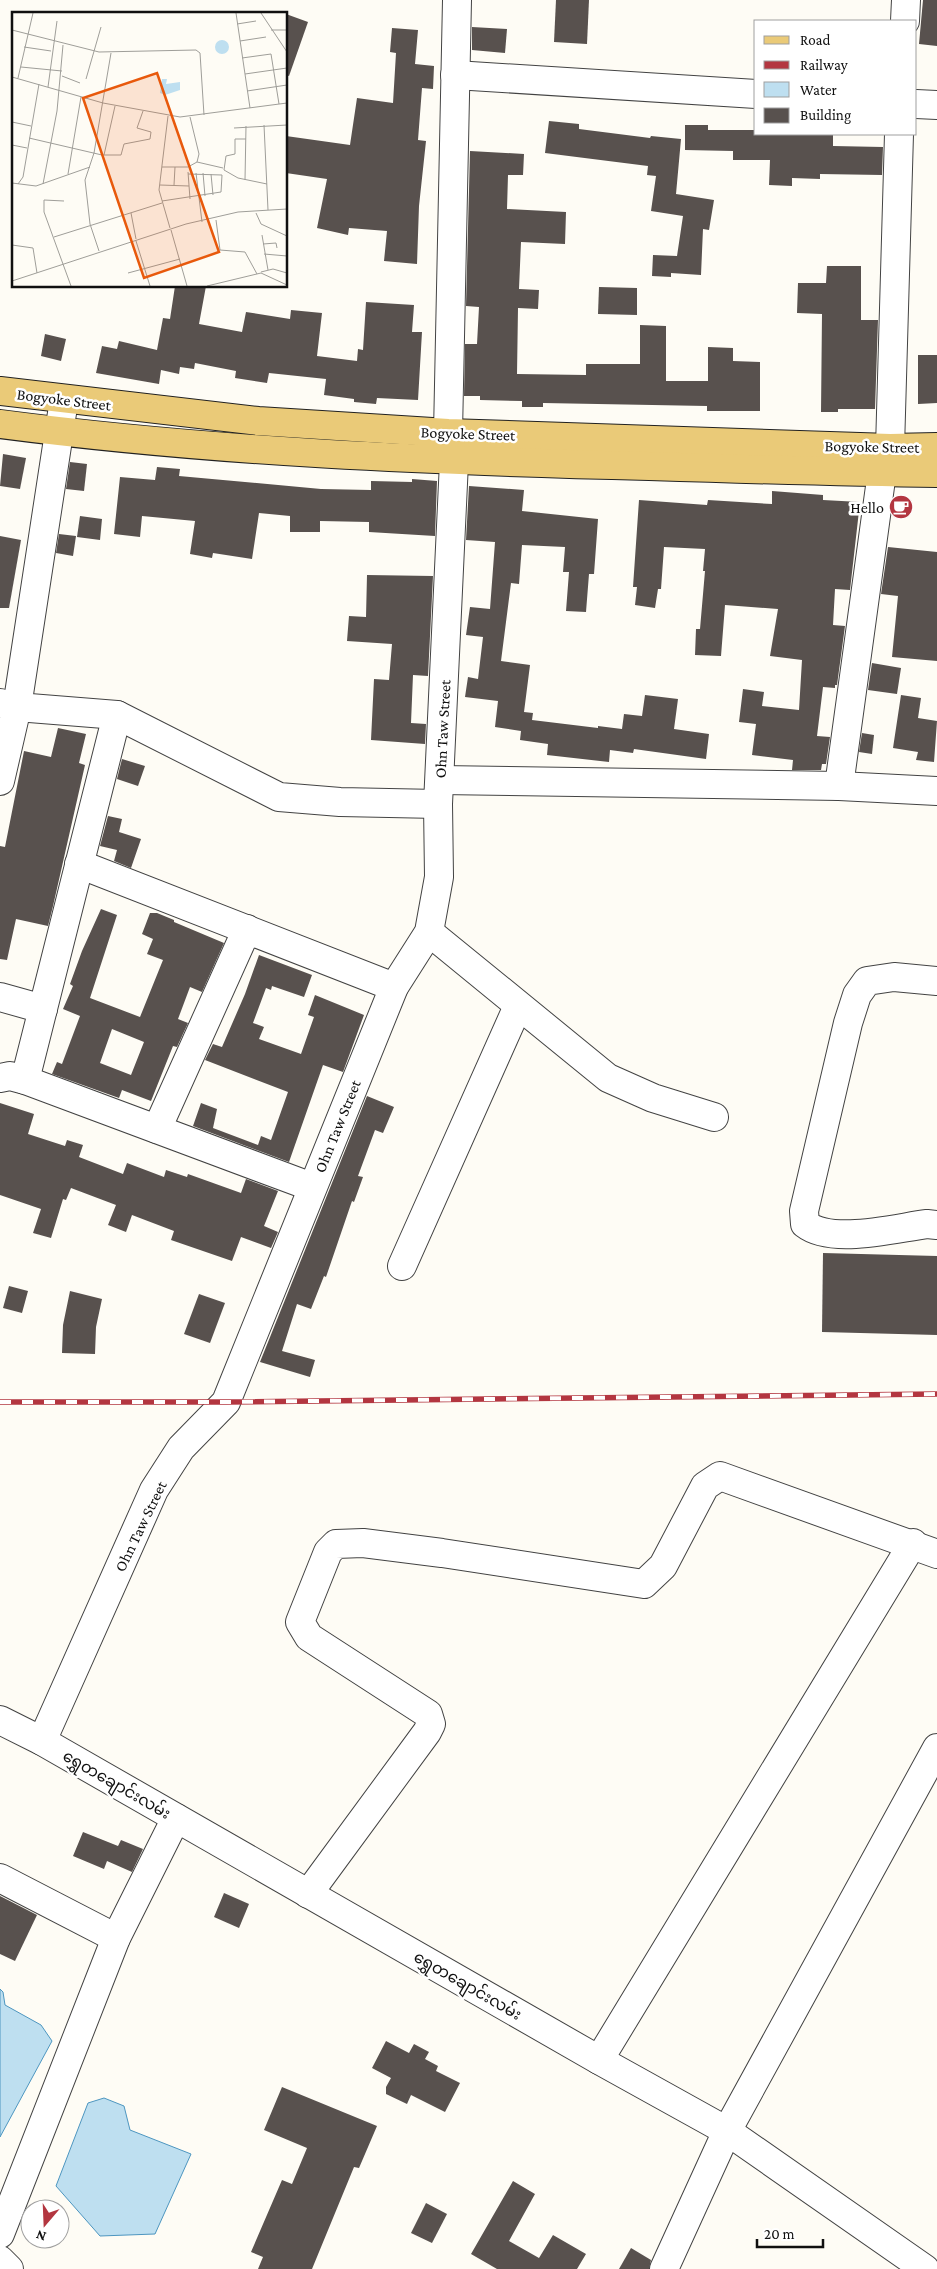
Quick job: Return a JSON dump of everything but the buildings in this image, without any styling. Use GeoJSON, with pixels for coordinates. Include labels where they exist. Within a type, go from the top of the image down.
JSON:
{"type":"FeatureCollection","features":[{"type":"Feature","properties":{"kind":"main road","name":"Bogyoke Street"},"geometry":{"type":"LineString","coordinates":[[0,391],[64,400],[258,421],[886,460],[937,473]]}},
{"type":"Feature","properties":{"kind":"main road","name":"Bogyoke Street"},"geometry":{"type":"LineString","coordinates":[[0,424],[61,432],[262,449],[454,462],[886,460],[937,447]]}},
{"type":"Feature","properties":{"kind":"street"},"geometry":{"type":"LineString","coordinates":[[448,434],[456,0]]}},
{"type":"Feature","properties":{"kind":"street"},"geometry":{"type":"LineString","coordinates":[[904,20],[906,0]]}},
{"type":"Feature","properties":{"kind":"street"},"geometry":{"type":"LineString","coordinates":[[455,75],[754,94]]}},
{"type":"Feature","properties":{"kind":"street"},"geometry":{"type":"LineString","coordinates":[[917,104],[937,105]]}},
{"type":"Feature","properties":{"kind":"street"},"geometry":{"type":"LineString","coordinates":[[839,786],[886,460],[899,135]]}},
{"type":"Feature","properties":{"kind":"street"},"geometry":{"type":"LineString","coordinates":[[0,781],[9,705],[61,432],[64,400]]}},
{"type":"Feature","properties":{"kind":"street","name":"Ohn Taw Street"},"geometry":{"type":"LineString","coordinates":[[42,1742],[154,1490],[182,1448],[226,1402],[394,986],[430,932],[438,878],[439,792],[454,462]]}},
{"type":"Feature","properties":{"kind":"street"},"geometry":{"type":"LineString","coordinates":[[9,705],[117,714],[279,797],[340,802],[439,792],[839,786],[937,791]]}},
{"type":"Feature","properties":{"kind":"street"},"geometry":{"type":"LineString","coordinates":[[117,714],[43,1009],[13,1079],[157,1129],[312,1187]]}},
{"type":"Feature","properties":{"kind":"street"},"geometry":{"type":"LineString","coordinates":[[79,864],[394,986]]}},
{"type":"Feature","properties":{"kind":"street"},"geometry":{"type":"LineString","coordinates":[[157,1129],[248,929]]}},
{"type":"Feature","properties":{"kind":"street"},"geometry":{"type":"LineString","coordinates":[[430,932],[608,1078],[653,1098],[714,1117]]}},
{"type":"Feature","properties":{"kind":"street"},"geometry":{"type":"LineString","coordinates":[[937,981],[894,977],[868,981],[857,995],[848,1023],[804,1211],[805,1224],[813,1230],[845,1235],[927,1224],[937,1225]]}},
{"type":"Feature","properties":{"kind":"street"},"geometry":{"type":"LineString","coordinates":[[0,997],[43,1009]]}},
{"type":"Feature","properties":{"kind":"street"},"geometry":{"type":"LineString","coordinates":[[402,1266],[518,1006]]}},
{"type":"Feature","properties":{"kind":"street"},"geometry":{"type":"LineString","coordinates":[[308,1894],[383,1794],[431,1724],[428,1714],[309,1637],[300,1622],[328,1552],[336,1544],[363,1543],[442,1553],[644,1584],[664,1566],[705,1486],[720,1476],[925,1549],[599,2060]]}},
{"type":"Feature","properties":{"kind":"street","name":"ရွှေတချောင်းလမ်း"},"geometry":{"type":"LineString","coordinates":[[0,1720],[42,1742],[727,2131],[924,2269]]}},
{"type":"Feature","properties":{"kind":"street"},"geometry":{"type":"LineString","coordinates":[[664,2269],[727,2131],[937,1748]]}},
{"type":"Feature","properties":{"kind":"street"},"geometry":{"type":"LineString","coordinates":[[0,2234],[116,1938],[176,1818]]}},
{"type":"Feature","properties":{"kind":"street"},"geometry":{"type":"LineString","coordinates":[[0,1878],[116,1938]]}},
{"type":"Feature","properties":{"kind":"street"},"geometry":{"type":"LineString","coordinates":[[0,2260],[9,2269]]}},
{"type":"Feature","properties":{"kind":"water"},"geometry":{"type":"Polygon","coordinates":[[[0,1989],[3,1992],[5,2005],[41,2025],[52,2041],[0,2137],[0,1989]]]}},
{"type":"Feature","properties":{"kind":"water"},"geometry":{"type":"Polygon","coordinates":[[[104,2098],[124,2106],[130,2130],[191,2154],[155,2234],[100,2236],[70,2202],[70,2199],[67,2199],[56,2186],[88,2103],[104,2098]]]}},
{"type":"Feature","properties":{"kind":"railway"},"geometry":{"type":"LineString","coordinates":[[0,1402],[226,1402],[937,1394]]}},
{"type":"Feature","properties":{"kind":"place","name":"Hello"},"geometry":{"type":"Point","coordinates":[901,507]}}]}
